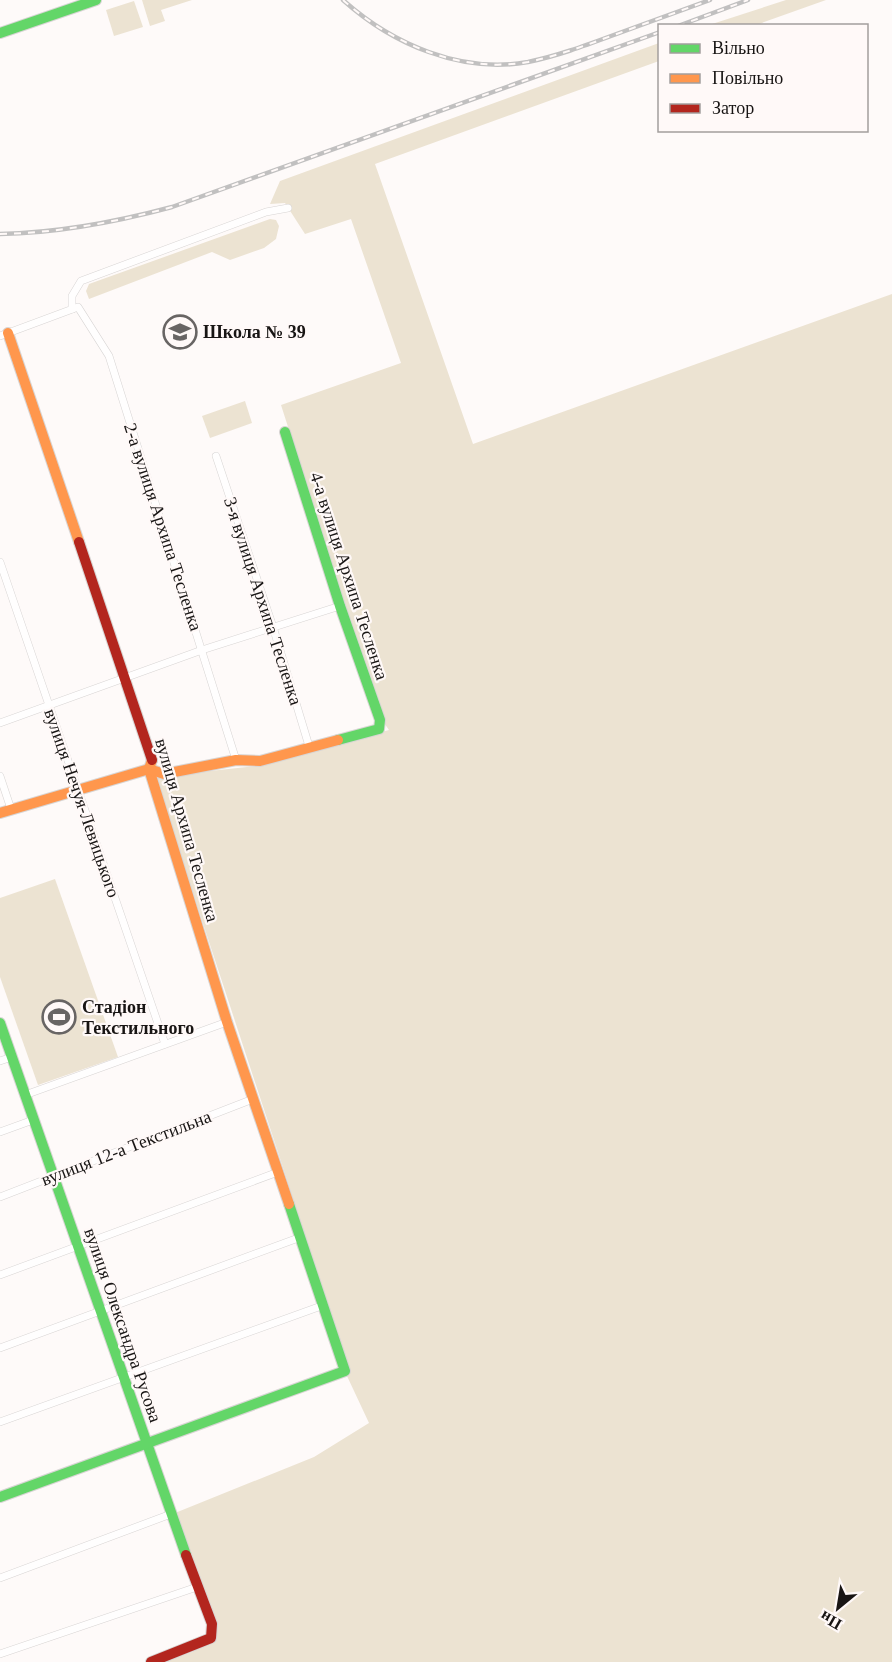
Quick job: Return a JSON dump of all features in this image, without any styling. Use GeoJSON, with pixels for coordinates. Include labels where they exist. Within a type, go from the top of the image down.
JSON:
{"type":"FeatureCollection","features":[{"type":"Feature","properties":{"kind":"street"},"geometry":{"type":"LineString","coordinates":[[0,33],[96,0]]}},
{"type":"Feature","properties":{"kind":"street"},"geometry":{"type":"LineString","coordinates":[[4,334],[72,309],[72,296],[81,281],[266,212],[288,208]]}},
{"type":"Feature","properties":{"kind":"street","name":"2-а вулиця Архипа Тесленка"},"geometry":{"type":"LineString","coordinates":[[72,309],[78,307],[109,356],[236,759]]}},
{"type":"Feature","properties":{"kind":"street","name":"вулиця Архипа Тесленка"},"geometry":{"type":"LineString","coordinates":[[4,334],[51,457],[123,679],[152,760],[149,769],[227,1022],[345,1371],[147,1444]]}},
{"type":"Feature","properties":{"kind":"street","name":"4-а вулиця Архипа Тесленка"},"geometry":{"type":"LineString","coordinates":[[285,432],[340,606],[380,720],[379,729],[309,746]]}},
{"type":"Feature","properties":{"kind":"street","name":"3-я вулиця Архипа Тесленка"},"geometry":{"type":"LineString","coordinates":[[216,456],[273,627],[309,746]]}},
{"type":"Feature","properties":{"kind":"street","name":"вулиця Нечуя-Левицького"},"geometry":{"type":"LineString","coordinates":[[0,562],[165,1044]]}},
{"type":"Feature","properties":{"kind":"street"},"geometry":{"type":"LineString","coordinates":[[0,723],[202,650],[340,606]]}},
{"type":"Feature","properties":{"kind":"street"},"geometry":{"type":"LineString","coordinates":[[0,813],[149,769],[164,774],[236,759],[260,761],[309,746]]}},
{"type":"Feature","properties":{"kind":"street"},"geometry":{"type":"LineString","coordinates":[[0,776],[11,810]]}},
{"type":"Feature","properties":{"kind":"street"},"geometry":{"type":"LineString","coordinates":[[25,1095],[227,1022]]}},
{"type":"Feature","properties":{"kind":"street","name":"вулиця Олександра Русова"},"geometry":{"type":"LineString","coordinates":[[0,1023],[171,1514],[212,1624],[211,1638],[152,1662]]}},
{"type":"Feature","properties":{"kind":"street"},"geometry":{"type":"LineString","coordinates":[[0,1061],[12,1057]]}},
{"type":"Feature","properties":{"kind":"street","name":"вулиця 12-а Текстильна"},"geometry":{"type":"LineString","coordinates":[[0,1197],[253,1100]]}},
{"type":"Feature","properties":{"kind":"street"},"geometry":{"type":"LineString","coordinates":[[0,1132],[33,1120]]}},
{"type":"Feature","properties":{"kind":"street"},"geometry":{"type":"LineString","coordinates":[[0,1275],[278,1172]]}},
{"type":"Feature","properties":{"kind":"street"},"geometry":{"type":"LineString","coordinates":[[0,1348],[301,1237]]}},
{"type":"Feature","properties":{"kind":"street"},"geometry":{"type":"LineString","coordinates":[[0,1422],[324,1305]]}},
{"type":"Feature","properties":{"kind":"street"},"geometry":{"type":"LineString","coordinates":[[0,1497],[147,1444]]}},
{"type":"Feature","properties":{"kind":"street"},"geometry":{"type":"LineString","coordinates":[[0,1578],[171,1514]]}},
{"type":"Feature","properties":{"kind":"street"},"geometry":{"type":"LineString","coordinates":[[0,1654],[197,1587]]}},
{"type":"Feature","properties":{"kind":"shaded area"},"geometry":{"type":"Polygon","coordinates":[[[142,0],[192,0],[161,10],[165,21],[150,26],[142,0]]]}},
{"type":"Feature","properties":{"kind":"shaded area"},"geometry":{"type":"Polygon","coordinates":[[[786,0],[826,0],[759,24],[712,24],[786,0]]]}},
{"type":"Feature","properties":{"kind":"shaded area"},"geometry":{"type":"Polygon","coordinates":[[[134,1],[143,27],[114,36],[106,10],[134,1]]]}},
{"type":"Feature","properties":{"kind":"shaded area"},"geometry":{"type":"Polygon","coordinates":[[[658,43],[658,61],[375,164],[473,444],[892,294],[892,1662],[164,1662],[192,1652],[212,1640],[175,1513],[314,1457],[369,1423],[347,1376],[349,1369],[155,777],[264,765],[389,730],[382,720],[281,405],[401,363],[351,219],[305,234],[285,203],[270,204],[280,181],[658,43]]]}},
{"type":"Feature","properties":{"kind":"shaded area"},"geometry":{"type":"Polygon","coordinates":[[[270,219],[276,220],[279,226],[276,239],[264,248],[230,260],[212,252],[89,299],[86,291],[89,284],[270,219]]]}},
{"type":"Feature","properties":{"kind":"shaded area"},"geometry":{"type":"Polygon","coordinates":[[[245,401],[252,423],[210,438],[202,416],[245,401]]]}},
{"type":"Feature","properties":{"kind":"shaded area","name":"Стадіон Текстильного"},"geometry":{"type":"Polygon","coordinates":[[[55,879],[118,1057],[38,1085],[0,977],[0,898],[55,879]]]}},
{"type":"Feature","properties":{"kind":"railway"},"geometry":{"type":"LineString","coordinates":[[343,0],[383,30],[429,52],[478,64],[503,65],[560,54],[710,0]]}},
{"type":"Feature","properties":{"kind":"railway"},"geometry":{"type":"LineString","coordinates":[[683,24],[748,0]]}},
{"type":"Feature","properties":{"kind":"railway"},"geometry":{"type":"LineString","coordinates":[[0,234],[87,226],[172,207],[658,33]]}},
{"type":"Feature","properties":{"kind":"traffic: fast"},"geometry":{"type":"LineString","coordinates":[[0,33],[96,0]]}},
{"type":"Feature","properties":{"kind":"traffic: fast"},"geometry":{"type":"LineString","coordinates":[[285,432],[340,606],[380,720],[379,729],[338,740]]}},
{"type":"Feature","properties":{"kind":"traffic: fast"},"geometry":{"type":"LineString","coordinates":[[0,1023],[186,1555]]}},
{"type":"Feature","properties":{"kind":"traffic: fast"},"geometry":{"type":"LineString","coordinates":[[0,1497],[345,1371],[289,1204]]}},
{"type":"Feature","properties":{"kind":"traffic: slow"},"geometry":{"type":"LineString","coordinates":[[8,333],[79,542]]}},
{"type":"Feature","properties":{"kind":"traffic: slow"},"geometry":{"type":"LineString","coordinates":[[0,813],[149,769],[164,774],[236,760],[260,761],[338,740]]}},
{"type":"Feature","properties":{"kind":"traffic: slow"},"geometry":{"type":"LineString","coordinates":[[152,760],[149,769],[227,1022],[289,1204]]}},
{"type":"Feature","properties":{"kind":"traffic: jam"},"geometry":{"type":"LineString","coordinates":[[79,542],[152,760]]}},
{"type":"Feature","properties":{"kind":"traffic: jam"},"geometry":{"type":"LineString","coordinates":[[151,1662],[211,1638],[212,1624],[186,1555]]}},
{"type":"Feature","properties":{"kind":"place","name":"Школа № 39"},"geometry":{"type":"Point","coordinates":[180,332]}},
{"type":"Feature","properties":{"kind":"place","name":"Стадіон Текстильного"},"geometry":{"type":"Point","coordinates":[59,1017]}}]}
